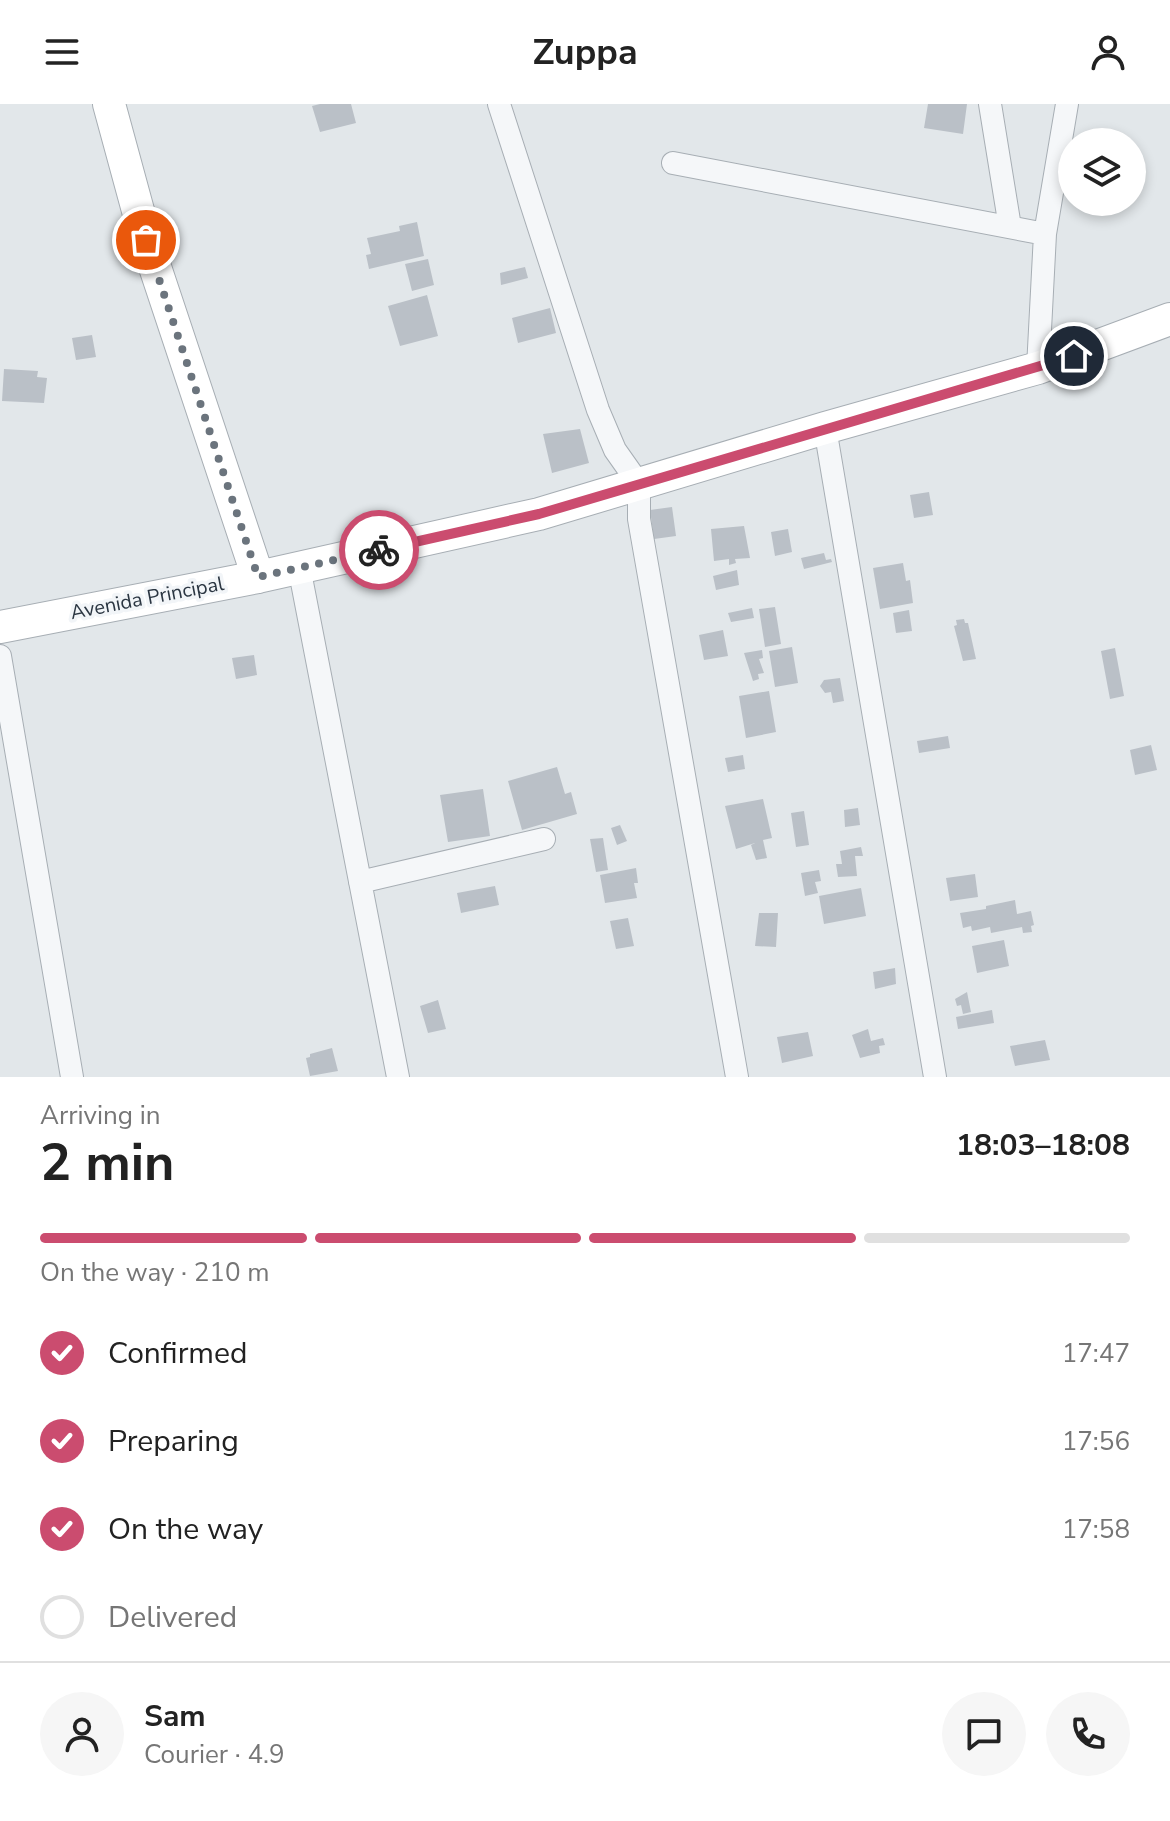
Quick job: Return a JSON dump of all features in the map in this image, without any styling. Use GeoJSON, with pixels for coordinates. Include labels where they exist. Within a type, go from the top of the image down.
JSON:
{"type":"FeatureCollection","features":[{"type":"Feature","properties":{"kind":"street"},"geometry":{"type":"LineString","coordinates":[[109,104],[146,240],[258,577]]}},
{"type":"Feature","properties":{"kind":"street"},"geometry":{"type":"LineString","coordinates":[[499,104],[598,410],[615,450],[639,484],[639,519],[737,1077]]}},
{"type":"Feature","properties":{"kind":"street"},"geometry":{"type":"LineString","coordinates":[[990,104],[1010,227]]}},
{"type":"Feature","properties":{"kind":"street"},"geometry":{"type":"LineString","coordinates":[[1038,368],[1045,234],[1067,104]]}},
{"type":"Feature","properties":{"kind":"street"},"geometry":{"type":"LineString","coordinates":[[673,163],[1045,234]]}},
{"type":"Feature","properties":{"kind":"street","name":"Avenida Principal"},"geometry":{"type":"LineString","coordinates":[[0,627],[258,577],[539,514],[1038,368],[1170,319]]}},
{"type":"Feature","properties":{"kind":"street"},"geometry":{"type":"LineString","coordinates":[[825,428],[935,1077]]}},
{"type":"Feature","properties":{"kind":"street"},"geometry":{"type":"LineString","coordinates":[[299,567],[398,1077]]}},
{"type":"Feature","properties":{"kind":"street"},"geometry":{"type":"LineString","coordinates":[[0,656],[72,1077]]}},
{"type":"Feature","properties":{"kind":"street"},"geometry":{"type":"LineString","coordinates":[[360,882],[544,839]]}},
{"type":"Feature","properties":{"kind":"building"},"geometry":{"type":"Polygon","coordinates":[[[351,104],[356,123],[320,132],[312,106],[351,104]]]}},
{"type":"Feature","properties":{"kind":"building"},"geometry":{"type":"Polygon","coordinates":[[[928,104],[967,104],[963,134],[924,128],[928,104]]]}},
{"type":"Feature","properties":{"kind":"building"},"geometry":{"type":"Polygon","coordinates":[[[417,222],[424,256],[369,269],[366,255],[371,254],[367,238],[400,231],[399,226],[417,222]]]}},
{"type":"Feature","properties":{"kind":"building"},"geometry":{"type":"Polygon","coordinates":[[[428,259],[434,285],[412,291],[405,264],[428,259]]]}},
{"type":"Feature","properties":{"kind":"building"},"geometry":{"type":"Polygon","coordinates":[[[525,267],[528,278],[501,285],[500,273],[525,267]]]}},
{"type":"Feature","properties":{"kind":"building"},"geometry":{"type":"Polygon","coordinates":[[[427,295],[438,336],[400,346],[388,306],[427,295]]]}},
{"type":"Feature","properties":{"kind":"building"},"geometry":{"type":"Polygon","coordinates":[[[550,308],[556,333],[518,343],[512,318],[550,308]]]}},
{"type":"Feature","properties":{"kind":"building"},"geometry":{"type":"Polygon","coordinates":[[[92,335],[96,357],[76,360],[72,338],[92,335]]]}},
{"type":"Feature","properties":{"kind":"building"},"geometry":{"type":"Polygon","coordinates":[[[4,369],[38,371],[37,377],[47,378],[44,403],[2,401],[4,369]]]}},
{"type":"Feature","properties":{"kind":"building"},"geometry":{"type":"Polygon","coordinates":[[[580,429],[589,463],[552,473],[543,434],[580,429]]]}},
{"type":"Feature","properties":{"kind":"building"},"geometry":{"type":"Polygon","coordinates":[[[929,492],[933,515],[914,518],[910,495],[929,492]]]}},
{"type":"Feature","properties":{"kind":"building"},"geometry":{"type":"Polygon","coordinates":[[[672,507],[676,536],[654,539],[650,510],[672,507]]]}},
{"type":"Feature","properties":{"kind":"building"},"geometry":{"type":"Polygon","coordinates":[[[744,526],[750,558],[735,559],[736,563],[729,565],[729,559],[714,561],[711,529],[744,526]]]}},
{"type":"Feature","properties":{"kind":"building"},"geometry":{"type":"Polygon","coordinates":[[[788,529],[792,552],[775,556],[771,532],[788,529]]]}},
{"type":"Feature","properties":{"kind":"building"},"geometry":{"type":"Polygon","coordinates":[[[824,553],[826,560],[831,559],[832,562],[804,569],[801,558],[824,553]]]}},
{"type":"Feature","properties":{"kind":"building"},"geometry":{"type":"Polygon","coordinates":[[[903,563],[906,581],[910,580],[913,603],[880,609],[873,568],[903,563]]]}},
{"type":"Feature","properties":{"kind":"building"},"geometry":{"type":"Polygon","coordinates":[[[737,570],[739,585],[716,590],[713,576],[737,570]]]}},
{"type":"Feature","properties":{"kind":"building"},"geometry":{"type":"Polygon","coordinates":[[[775,607],[781,644],[765,647],[759,609],[775,607]]]}},
{"type":"Feature","properties":{"kind":"building"},"geometry":{"type":"Polygon","coordinates":[[[752,608],[754,618],[731,622],[728,613],[752,608]]]}},
{"type":"Feature","properties":{"kind":"building"},"geometry":{"type":"Polygon","coordinates":[[[909,610],[912,631],[896,633],[893,613],[909,610]]]}},
{"type":"Feature","properties":{"kind":"building"},"geometry":{"type":"Polygon","coordinates":[[[964,619],[968,623],[976,659],[963,661],[954,626],[957,625],[956,620],[964,619]]]}},
{"type":"Feature","properties":{"kind":"building"},"geometry":{"type":"Polygon","coordinates":[[[723,630],[728,656],[704,660],[699,635],[723,630]]]}},
{"type":"Feature","properties":{"kind":"building"},"geometry":{"type":"Polygon","coordinates":[[[792,647],[798,683],[775,687],[769,651],[792,647]]]}},
{"type":"Feature","properties":{"kind":"building"},"geometry":{"type":"Polygon","coordinates":[[[1115,648],[1124,696],[1110,699],[1101,651],[1115,648]]]}},
{"type":"Feature","properties":{"kind":"building"},"geometry":{"type":"Polygon","coordinates":[[[762,650],[763,658],[759,659],[764,673],[758,674],[759,679],[753,681],[744,653],[762,650]]]}},
{"type":"Feature","properties":{"kind":"building"},"geometry":{"type":"Polygon","coordinates":[[[254,655],[257,675],[236,679],[232,658],[254,655]]]}},
{"type":"Feature","properties":{"kind":"building"},"geometry":{"type":"Polygon","coordinates":[[[840,678],[844,701],[833,703],[831,692],[825,693],[820,686],[824,680],[840,678]]]}},
{"type":"Feature","properties":{"kind":"building"},"geometry":{"type":"Polygon","coordinates":[[[769,691],[776,732],[746,738],[739,696],[769,691]]]}},
{"type":"Feature","properties":{"kind":"building"},"geometry":{"type":"Polygon","coordinates":[[[948,736],[950,748],[919,753],[917,741],[948,736]]]}},
{"type":"Feature","properties":{"kind":"building"},"geometry":{"type":"Polygon","coordinates":[[[1151,745],[1157,770],[1135,775],[1130,750],[1151,745]]]}},
{"type":"Feature","properties":{"kind":"building"},"geometry":{"type":"Polygon","coordinates":[[[743,755],[745,769],[728,772],[725,758],[743,755]]]}},
{"type":"Feature","properties":{"kind":"building"},"geometry":{"type":"Polygon","coordinates":[[[557,767],[565,794],[571,792],[577,814],[522,830],[508,781],[557,767]]]}},
{"type":"Feature","properties":{"kind":"building"},"geometry":{"type":"Polygon","coordinates":[[[483,789],[490,836],[448,842],[440,795],[483,789]]]}},
{"type":"Feature","properties":{"kind":"building"},"geometry":{"type":"Polygon","coordinates":[[[763,799],[772,838],[763,840],[767,858],[756,860],[751,845],[755,843],[736,849],[725,806],[763,799]]]}},
{"type":"Feature","properties":{"kind":"building"},"geometry":{"type":"Polygon","coordinates":[[[858,808],[860,825],[845,827],[844,810],[858,808]]]}},
{"type":"Feature","properties":{"kind":"building"},"geometry":{"type":"Polygon","coordinates":[[[804,811],[809,845],[796,847],[791,813],[804,811]]]}},
{"type":"Feature","properties":{"kind":"building"},"geometry":{"type":"Polygon","coordinates":[[[620,825],[627,841],[617,845],[611,828],[620,825]]]}},
{"type":"Feature","properties":{"kind":"building"},"geometry":{"type":"Polygon","coordinates":[[[603,838],[608,870],[596,872],[590,839],[603,838]]]}},
{"type":"Feature","properties":{"kind":"building"},"geometry":{"type":"Polygon","coordinates":[[[861,847],[863,856],[855,856],[857,876],[838,877],[836,864],[842,864],[840,851],[861,847]]]}},
{"type":"Feature","properties":{"kind":"building"},"geometry":{"type":"Polygon","coordinates":[[[636,868],[638,883],[634,883],[637,898],[605,903],[600,875],[636,868]]]}},
{"type":"Feature","properties":{"kind":"building"},"geometry":{"type":"Polygon","coordinates":[[[819,870],[821,881],[815,882],[818,893],[805,896],[801,873],[819,870]]]}},
{"type":"Feature","properties":{"kind":"building"},"geometry":{"type":"Polygon","coordinates":[[[975,874],[978,897],[950,901],[946,878],[975,874]]]}},
{"type":"Feature","properties":{"kind":"building"},"geometry":{"type":"Polygon","coordinates":[[[495,886],[499,905],[461,913],[457,893],[495,886]]]}},
{"type":"Feature","properties":{"kind":"building"},"geometry":{"type":"Polygon","coordinates":[[[861,888],[866,916],[824,924],[819,896],[861,888]]]}},
{"type":"Feature","properties":{"kind":"building"},"geometry":{"type":"Polygon","coordinates":[[[1015,900],[1017,914],[1031,911],[1032,932],[1023,933],[1022,927],[991,933],[990,927],[972,931],[971,926],[963,928],[960,913],[1015,900]]]}},
{"type":"Feature","properties":{"kind":"building"},"geometry":{"type":"Polygon","coordinates":[[[759,913],[778,913],[776,947],[755,946],[759,913]]]}},
{"type":"Feature","properties":{"kind":"building"},"geometry":{"type":"Polygon","coordinates":[[[628,918],[634,946],[616,949],[610,921],[628,918]]]}},
{"type":"Feature","properties":{"kind":"building"},"geometry":{"type":"Polygon","coordinates":[[[1004,940],[1009,966],[977,973],[972,946],[1004,940]]]}},
{"type":"Feature","properties":{"kind":"building"},"geometry":{"type":"Polygon","coordinates":[[[895,968],[896,984],[875,989],[873,972],[895,968]]]}},
{"type":"Feature","properties":{"kind":"building"},"geometry":{"type":"Polygon","coordinates":[[[967,992],[971,1012],[963,1014],[961,1005],[957,1006],[955,999],[967,992]]]}},
{"type":"Feature","properties":{"kind":"building"},"geometry":{"type":"Polygon","coordinates":[[[438,1000],[446,1029],[428,1033],[420,1006],[438,1000]]]}},
{"type":"Feature","properties":{"kind":"building"},"geometry":{"type":"Polygon","coordinates":[[[992,1010],[994,1023],[958,1029],[956,1017],[992,1010]]]}},
{"type":"Feature","properties":{"kind":"building"},"geometry":{"type":"Polygon","coordinates":[[[868,1029],[871,1041],[883,1038],[885,1045],[879,1046],[880,1053],[860,1058],[852,1035],[868,1029]]]}},
{"type":"Feature","properties":{"kind":"building"},"geometry":{"type":"Polygon","coordinates":[[[808,1032],[813,1056],[782,1063],[777,1037],[808,1032]]]}},
{"type":"Feature","properties":{"kind":"building"},"geometry":{"type":"Polygon","coordinates":[[[1045,1040],[1050,1060],[1015,1066],[1010,1046],[1045,1040]]]}},
{"type":"Feature","properties":{"kind":"building"},"geometry":{"type":"Polygon","coordinates":[[[332,1048],[338,1071],[310,1076],[306,1058],[332,1048]]]}},
{"type":"Feature","properties":{"kind":"way so far"},"geometry":{"type":"LineString","coordinates":[[146,240],[258,577],[379,550]]}},
{"type":"Feature","properties":{"kind":"route"},"geometry":{"type":"LineString","coordinates":[[379,550],[539,514],[1074,356]]}}]}
